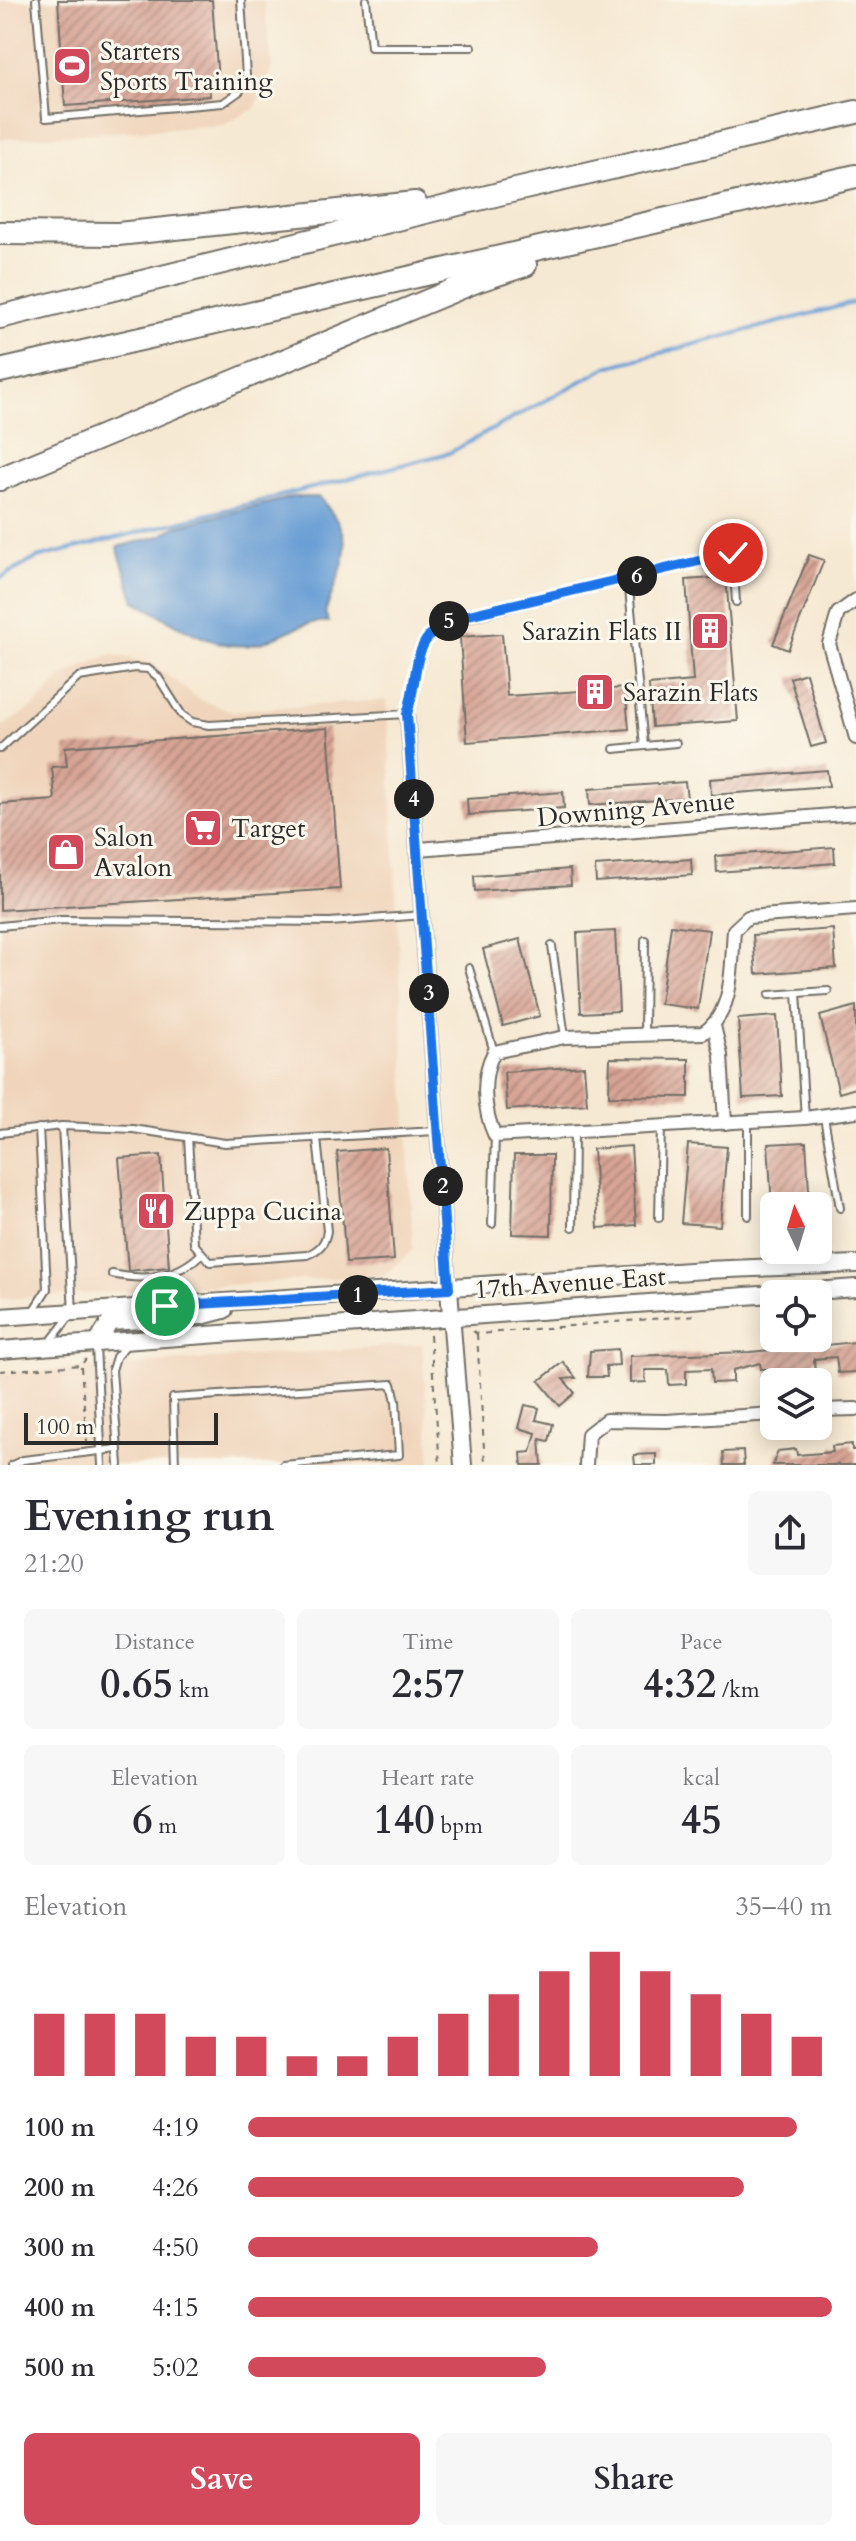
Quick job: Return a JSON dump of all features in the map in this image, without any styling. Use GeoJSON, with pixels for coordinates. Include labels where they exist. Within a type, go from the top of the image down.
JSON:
{"type":"FeatureCollection","features":[{"type":"Feature","properties":{"kind":"highway"},"geometry":{"type":"LineString","coordinates":[[0,317],[507,192],[856,112]]}},
{"type":"Feature","properties":{"kind":"highway"},"geometry":{"type":"LineString","coordinates":[[0,479],[476,281],[598,241],[856,176]]}},
{"type":"Feature","properties":{"kind":"highway"},"geometry":{"type":"LineString","coordinates":[[0,371],[798,190]]}},
{"type":"Feature","properties":{"kind":"highway"},"geometry":{"type":"LineString","coordinates":[[0,233],[118,234],[507,192]]}},
{"type":"Feature","properties":{"kind":"street"},"geometry":{"type":"LineString","coordinates":[[856,600],[838,613],[829,644],[856,738]]}},
{"type":"Feature","properties":{"kind":"street"},"geometry":{"type":"LineString","coordinates":[[407,714],[463,1465]]}},
{"type":"Feature","properties":{"kind":"street","name":"Downing Avenue"},"geometry":{"type":"LineString","coordinates":[[419,849],[856,813]]}},
{"type":"Feature","properties":{"kind":"street"},"geometry":{"type":"LineString","coordinates":[[856,909],[748,917],[734,930],[727,998],[714,1026],[703,1033],[565,1037],[494,1052],[485,1069],[489,1122],[495,1136],[824,1117],[856,1111]]}},
{"type":"Feature","properties":{"kind":"street"},"geometry":{"type":"LineString","coordinates":[[714,1026],[721,1055],[725,1123]]}},
{"type":"Feature","properties":{"kind":"street","name":"17th Avenue East"},"geometry":{"type":"LineString","coordinates":[[0,1317],[705,1270],[856,1264]]}},
{"type":"Feature","properties":{"kind":"street","name":"17th Avenue East"},"geometry":{"type":"LineString","coordinates":[[0,1350],[96,1350],[130,1340],[452,1323],[856,1288]]}},
{"type":"Feature","properties":{"kind":"street"},"geometry":{"type":"LineString","coordinates":[[96,1350],[110,1322],[201,1316],[256,1301]]}},
{"type":"Feature","properties":{"kind":"street"},"geometry":{"type":"LineString","coordinates":[[832,1410],[856,1409]]}},
{"type":"Feature","properties":{"kind":"street"},"geometry":{"type":"LineString","coordinates":[[586,1465],[588,1434],[606,1420],[760,1415]]}},
{"type":"Feature","properties":{"kind":"lane"},"geometry":{"type":"LineString","coordinates":[[36,0],[46,118],[223,103],[240,91],[246,76],[241,0]]}},
{"type":"Feature","properties":{"kind":"lane"},"geometry":{"type":"LineString","coordinates":[[366,0],[371,47],[472,47]]}},
{"type":"Feature","properties":{"kind":"lane"},"geometry":{"type":"LineString","coordinates":[[732,539],[736,602]]}},
{"type":"Feature","properties":{"kind":"lane"},"geometry":{"type":"LineString","coordinates":[[0,749],[79,677],[135,668],[148,669],[158,677],[182,715],[192,722],[209,725],[407,714],[416,687],[417,657],[421,645],[440,625],[733,553]]}},
{"type":"Feature","properties":{"kind":"lane"},"geometry":{"type":"LineString","coordinates":[[628,578],[644,746]]}},
{"type":"Feature","properties":{"kind":"lane"},"geometry":{"type":"LineString","coordinates":[[614,749],[676,743]]}},
{"type":"Feature","properties":{"kind":"lane"},"geometry":{"type":"LineString","coordinates":[[0,926],[60,920],[330,922],[424,915]]}},
{"type":"Feature","properties":{"kind":"lane"},"geometry":{"type":"LineString","coordinates":[[644,1033],[645,940]]}},
{"type":"Feature","properties":{"kind":"lane"},"geometry":{"type":"LineString","coordinates":[[552,946],[565,1037]]}},
{"type":"Feature","properties":{"kind":"lane"},"geometry":{"type":"LineString","coordinates":[[469,968],[494,1052]]}},
{"type":"Feature","properties":{"kind":"lane"},"geometry":{"type":"LineString","coordinates":[[769,995],[828,991]]}},
{"type":"Feature","properties":{"kind":"lane"},"geometry":{"type":"LineString","coordinates":[[797,993],[805,1118]]}},
{"type":"Feature","properties":{"kind":"lane"},"geometry":{"type":"LineString","coordinates":[[824,1117],[840,1208]]}},
{"type":"Feature","properties":{"kind":"lane"},"geometry":{"type":"LineString","coordinates":[[748,1122],[748,1216]]}},
{"type":"Feature","properties":{"kind":"lane"},"geometry":{"type":"LineString","coordinates":[[0,1133],[62,1126],[133,1129],[225,1143],[440,1131]]}},
{"type":"Feature","properties":{"kind":"lane"},"geometry":{"type":"LineString","coordinates":[[45,1348],[73,1312],[62,1126]]}},
{"type":"Feature","properties":{"kind":"lane"},"geometry":{"type":"LineString","coordinates":[[659,1218],[661,1126]]}},
{"type":"Feature","properties":{"kind":"lane"},"geometry":{"type":"LineString","coordinates":[[30,1315],[47,1289],[39,1128]]}},
{"type":"Feature","properties":{"kind":"lane"},"geometry":{"type":"LineString","coordinates":[[573,1227],[574,1131]]}},
{"type":"Feature","properties":{"kind":"lane"},"geometry":{"type":"LineString","coordinates":[[492,1224],[495,1136]]}},
{"type":"Feature","properties":{"kind":"lane"},"geometry":{"type":"LineString","coordinates":[[188,1137],[194,1244],[200,1255],[210,1262],[307,1255],[317,1250],[327,1231],[317,1139]]}},
{"type":"Feature","properties":{"kind":"lane"},"geometry":{"type":"LineString","coordinates":[[112,1274],[125,1277],[168,1275],[187,1268],[200,1255]]}},
{"type":"Feature","properties":{"kind":"lane"},"geometry":{"type":"LineString","coordinates":[[119,1465],[112,1370],[116,1357],[130,1340]]}},
{"type":"Feature","properties":{"kind":"lane"},"geometry":{"type":"LineString","coordinates":[[96,1350],[102,1465]]}},
{"type":"Feature","properties":{"kind":"lane"},"geometry":{"type":"LineString","coordinates":[[175,1465],[173,1398],[385,1382],[392,1384],[401,1451],[395,1457],[360,1462],[283,1465]]}},
{"type":"Feature","properties":{"kind":"lane"},"geometry":{"type":"LineString","coordinates":[[12,1465],[23,1460],[117,1449]]}},
{"type":"Feature","properties":{"kind":"path"},"geometry":{"type":"LineString","coordinates":[[440,1465],[430,1334],[452,1323],[477,1334],[696,1315]]}},
{"type":"Feature","properties":{"kind":"path"},"geometry":{"type":"LineString","coordinates":[[477,1334],[485,1465]]}},
{"type":"Feature","properties":{"kind":"path"},"geometry":{"type":"LineString","coordinates":[[88,1451],[81,1365],[96,1350]]}},
{"type":"Feature","properties":{"kind":"path"},"geometry":{"type":"LineString","coordinates":[[0,1371],[81,1365]]}},
{"type":"Feature","properties":{"kind":"shaded area"},"geometry":{"type":"Polygon","coordinates":[[[0,0],[264,0],[272,67],[255,108],[224,125],[0,139],[0,0]]]}},
{"type":"Feature","properties":{"kind":"shaded area"},"geometry":{"type":"Polygon","coordinates":[[[111,654],[153,664],[198,699],[231,711],[387,700],[413,1250],[384,1275],[0,1299],[0,728],[32,708],[65,675],[111,654]]]}},
{"type":"Feature","properties":{"kind":"shaded area"},"geometry":{"type":"Polygon","coordinates":[[[422,1344],[431,1465],[0,1465],[0,1374],[422,1344]]]}},
{"type":"Feature","properties":{"kind":"water"},"geometry":{"type":"Polygon","coordinates":[[[293,497],[319,497],[341,528],[345,540],[342,565],[325,613],[329,622],[304,625],[263,642],[230,645],[197,635],[135,601],[117,547],[160,536],[177,526],[293,497]]]}},
{"type":"Feature","properties":{"kind":"building"},"geometry":{"type":"Polygon","coordinates":[[[58,0],[212,0],[218,81],[209,82],[210,96],[65,106],[58,0]]]}},
{"type":"Feature","properties":{"kind":"building"},"geometry":{"type":"Polygon","coordinates":[[[809,555],[824,560],[788,650],[773,644],[809,555]]]}},
{"type":"Feature","properties":{"kind":"building","name":"Sarazin Flats II"},"geometry":{"type":"Polygon","coordinates":[[[726,577],[738,721],[652,727],[649,685],[693,681],[686,580],[726,577]]]}},
{"type":"Feature","properties":{"kind":"building","name":"Sarazin Flats"},"geometry":{"type":"Polygon","coordinates":[[[502,634],[507,696],[625,688],[629,729],[467,742],[460,637],[502,634]]]}},
{"type":"Feature","properties":{"kind":"building"},"geometry":{"type":"Polygon","coordinates":[[[806,673],[826,743],[811,747],[790,678],[806,673]]]}},
{"type":"Feature","properties":{"kind":"building","name":"Target"},"geometry":{"type":"Polygon","coordinates":[[[328,728],[340,889],[0,910],[0,804],[55,800],[52,767],[67,766],[65,747],[328,728]]]}},
{"type":"Feature","properties":{"kind":"building"},"geometry":{"type":"Polygon","coordinates":[[[827,770],[829,786],[711,795],[710,779],[827,770]]]}},
{"type":"Feature","properties":{"kind":"building"},"geometry":{"type":"Polygon","coordinates":[[[685,782],[687,798],[590,805],[589,789],[685,782]]]}},
{"type":"Feature","properties":{"kind":"building"},"geometry":{"type":"Polygon","coordinates":[[[563,792],[564,808],[468,815],[467,799],[563,792]]]}},
{"type":"Feature","properties":{"kind":"building"},"geometry":{"type":"Polygon","coordinates":[[[834,847],[835,863],[717,872],[716,856],[834,847]]]}},
{"type":"Feature","properties":{"kind":"building"},"geometry":{"type":"Polygon","coordinates":[[[691,859],[692,875],[596,882],[595,866],[691,859]]]}},
{"type":"Feature","properties":{"kind":"building"},"geometry":{"type":"Polygon","coordinates":[[[570,869],[571,885],[475,891],[474,876],[570,869]]]}},
{"type":"Feature","properties":{"kind":"building"},"geometry":{"type":"Polygon","coordinates":[[[671,925],[709,930],[698,1009],[660,1004],[671,925]]]}},
{"type":"Feature","properties":{"kind":"building"},"geometry":{"type":"Polygon","coordinates":[[[833,929],[836,968],[756,974],[753,935],[833,929]]]}},
{"type":"Feature","properties":{"kind":"building"},"geometry":{"type":"Polygon","coordinates":[[[615,931],[619,1011],[581,1013],[577,933],[615,931]]]}},
{"type":"Feature","properties":{"kind":"building"},"geometry":{"type":"Polygon","coordinates":[[[520,939],[540,1016],[503,1026],[483,949],[520,939]]]}},
{"type":"Feature","properties":{"kind":"building"},"geometry":{"type":"Polygon","coordinates":[[[856,1006],[856,1088],[839,1093],[820,1016],[856,1006]]]}},
{"type":"Feature","properties":{"kind":"building"},"geometry":{"type":"Polygon","coordinates":[[[777,1016],[782,1096],[743,1098],[738,1019],[777,1016]]]}},
{"type":"Feature","properties":{"kind":"building"},"geometry":{"type":"Polygon","coordinates":[[[610,1058],[689,1059],[689,1097],[609,1096],[610,1058]]]}},
{"type":"Feature","properties":{"kind":"building"},"geometry":{"type":"Polygon","coordinates":[[[584,1066],[587,1104],[507,1110],[504,1072],[584,1066]]]}},
{"type":"Feature","properties":{"kind":"building"},"geometry":{"type":"Polygon","coordinates":[[[806,1142],[809,1192],[771,1192],[768,1144],[806,1142]]]}},
{"type":"Feature","properties":{"kind":"building"},"geometry":{"type":"Polygon","coordinates":[[[688,1144],[727,1147],[720,1226],[681,1223],[688,1144]]]}},
{"type":"Feature","properties":{"kind":"building"},"geometry":{"type":"Polygon","coordinates":[[[631,1146],[636,1225],[598,1228],[593,1149],[631,1146]]]}},
{"type":"Feature","properties":{"kind":"building"},"geometry":{"type":"Polygon","coordinates":[[[386,1148],[394,1260],[346,1263],[337,1152],[386,1148]]]}},
{"type":"Feature","properties":{"kind":"building"},"geometry":{"type":"Polygon","coordinates":[[[161,1155],[169,1267],[128,1271],[119,1158],[161,1155]]]}},
{"type":"Feature","properties":{"kind":"building"},"geometry":{"type":"Polygon","coordinates":[[[514,1155],[552,1155],[551,1235],[512,1234],[514,1155]]]}},
{"type":"Feature","properties":{"kind":"building"},"geometry":{"type":"Polygon","coordinates":[[[856,1342],[856,1372],[838,1373],[836,1357],[814,1359],[815,1368],[761,1368],[760,1363],[733,1370],[733,1382],[712,1383],[711,1369],[686,1370],[686,1384],[669,1385],[668,1370],[645,1370],[646,1382],[630,1383],[630,1356],[832,1352],[832,1344],[856,1342]]]}},
{"type":"Feature","properties":{"kind":"building"},"geometry":{"type":"Polygon","coordinates":[[[618,1349],[619,1365],[606,1366],[607,1377],[588,1377],[590,1351],[618,1349]]]}},
{"type":"Feature","properties":{"kind":"building"},"geometry":{"type":"Polygon","coordinates":[[[563,1362],[576,1378],[563,1379],[575,1393],[560,1406],[539,1381],[563,1362]]]}},
{"type":"Feature","properties":{"kind":"building"},"geometry":{"type":"Polygon","coordinates":[[[525,1405],[539,1408],[536,1420],[553,1424],[549,1441],[540,1439],[542,1465],[522,1465],[521,1453],[531,1452],[536,1433],[519,1428],[525,1405]]]}},
{"type":"Feature","properties":{"kind":"building"},"geometry":{"type":"Polygon","coordinates":[[[852,1444],[852,1450],[856,1450],[856,1465],[773,1465],[778,1451],[796,1449],[797,1455],[833,1452],[832,1446],[852,1444]]]}},
{"type":"Feature","properties":{"kind":"building"},"geometry":{"type":"Polygon","coordinates":[[[743,1451],[744,1465],[724,1465],[723,1452],[743,1451]]]}},
{"type":"Feature","properties":{"kind":"building"},"geometry":{"type":"Polygon","coordinates":[[[656,1454],[656,1465],[635,1465],[634,1455],[656,1454]]]}},
{"type":"Feature","properties":{"kind":"waterway"},"geometry":{"type":"LineString","coordinates":[[0,578],[37,558],[449,453],[607,367],[856,302]]}},
{"type":"Feature","properties":{"kind":"place","name":"Starters Sports Training"},"geometry":{"type":"Point","coordinates":[72,66]}},
{"type":"Feature","properties":{"kind":"place","name":"Sarazin Flats II"},"geometry":{"type":"Point","coordinates":[710,631]}},
{"type":"Feature","properties":{"kind":"place","name":"Sarazin Flats"},"geometry":{"type":"Point","coordinates":[595,692]}},
{"type":"Feature","properties":{"kind":"place","name":"Target"},"geometry":{"type":"Point","coordinates":[203,828]}},
{"type":"Feature","properties":{"kind":"place","name":"Salon Avalon"},"geometry":{"type":"Point","coordinates":[66,852]}},
{"type":"Feature","properties":{"kind":"place","name":"Zuppa Cucina"},"geometry":{"type":"Point","coordinates":[156,1211]}},
{"type":"Feature","properties":{"kind":"route"},"geometry":{"type":"LineString","coordinates":[[165,1306],[449,1289],[440,1131],[407,714],[416,687],[417,657],[421,645],[440,625],[456,618],[733,553]]}}]}
